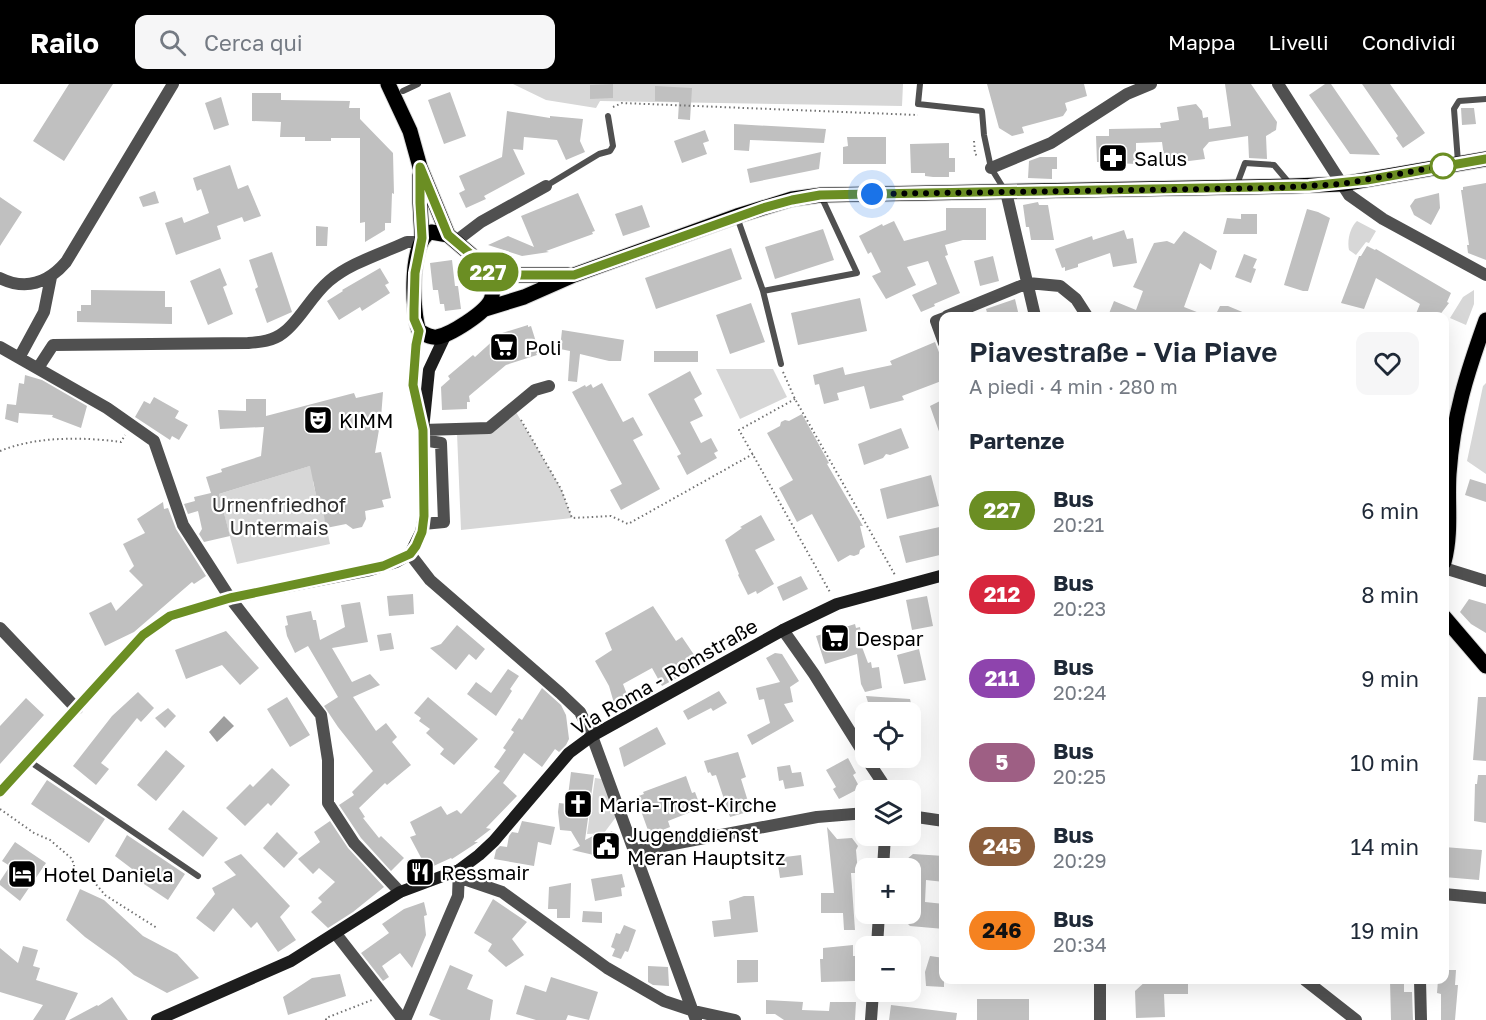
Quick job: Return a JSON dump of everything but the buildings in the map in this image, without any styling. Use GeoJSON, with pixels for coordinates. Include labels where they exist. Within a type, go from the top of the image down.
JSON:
{"type":"FeatureCollection","features":[{"type":"Feature","properties":{"kind":"main road"},"geometry":{"type":"LineString","coordinates":[[388,84],[410,131],[420,167],[452,238],[491,275],[493,281],[491,300],[485,309]]}},
{"type":"Feature","properties":{"kind":"main road"},"geometry":{"type":"LineString","coordinates":[[420,167],[421,240],[415,273],[414,319],[419,331],[431,337],[446,334],[485,309],[524,297],[574,275],[737,216],[792,200],[820,195],[1342,184],[1486,159]]}},
{"type":"Feature","properties":{"kind":"main road"},"geometry":{"type":"LineString","coordinates":[[421,240],[431,232],[452,238]]}},
{"type":"Feature","properties":{"kind":"main road"},"geometry":{"type":"LineString","coordinates":[[491,275],[574,275]]}},
{"type":"Feature","properties":{"kind":"main road"},"geometry":{"type":"LineString","coordinates":[[1449,542],[1449,474],[1457,412],[1463,386],[1486,320]]}},
{"type":"Feature","properties":{"kind":"main road"},"geometry":{"type":"LineString","coordinates":[[1449,623],[1486,666]]}},
{"type":"Feature","properties":{"kind":"street"},"geometry":{"type":"LineString","coordinates":[[0,279],[15,284],[32,285],[51,277],[66,262],[173,84]]}},
{"type":"Feature","properties":{"kind":"street"},"geometry":{"type":"LineString","coordinates":[[991,168],[1051,143],[1127,94],[1151,84]]}},
{"type":"Feature","properties":{"kind":"street"},"geometry":{"type":"LineString","coordinates":[[1278,84],[1349,195],[1383,219],[1486,275]]}},
{"type":"Feature","properties":{"kind":"street"},"geometry":{"type":"LineString","coordinates":[[452,238],[546,186]]}},
{"type":"Feature","properties":{"kind":"street"},"geometry":{"type":"LineString","coordinates":[[1006,192],[1034,312]]}},
{"type":"Feature","properties":{"kind":"street"},"geometry":{"type":"LineString","coordinates":[[38,368],[53,345],[266,341],[283,333],[308,302],[330,280],[350,268],[407,242],[421,240]]}},
{"type":"Feature","properties":{"kind":"street"},"geometry":{"type":"LineString","coordinates":[[19,357],[44,312],[51,277]]}},
{"type":"Feature","properties":{"kind":"street"},"geometry":{"type":"LineString","coordinates":[[957,312],[1028,283],[1060,285],[1076,299],[1084,312]]}},
{"type":"Feature","properties":{"kind":"street"},"geometry":{"type":"LineString","coordinates":[[419,331],[413,385],[423,435]]}},
{"type":"Feature","properties":{"kind":"street"},"geometry":{"type":"LineString","coordinates":[[0,792],[143,635],[170,616],[230,598],[370,570],[396,562],[410,554],[416,546],[423,524],[423,435],[429,370],[446,334]]}},
{"type":"Feature","properties":{"kind":"street"},"geometry":{"type":"LineString","coordinates":[[0,347],[107,408],[154,441],[183,525],[230,598],[321,715],[328,760],[328,803],[354,843],[399,892]]}},
{"type":"Feature","properties":{"kind":"street"},"geometry":{"type":"LineString","coordinates":[[423,435],[489,428],[535,390],[549,386]]}},
{"type":"Feature","properties":{"kind":"street"},"geometry":{"type":"LineString","coordinates":[[423,435],[441,443],[444,522],[423,524]]}},
{"type":"Feature","properties":{"kind":"street"},"geometry":{"type":"LineString","coordinates":[[410,554],[430,580],[580,712],[592,736],[636,851],[695,1015]]}},
{"type":"Feature","properties":{"kind":"street"},"geometry":{"type":"LineString","coordinates":[[1449,570],[1486,581]]}},
{"type":"Feature","properties":{"kind":"street","name":"Via Roma - Romstraße"},"geometry":{"type":"LineString","coordinates":[[157,1020],[291,961],[399,892],[458,873],[494,841],[569,753],[592,736],[783,630],[837,604],[939,576]]}},
{"type":"Feature","properties":{"kind":"street"},"geometry":{"type":"LineString","coordinates":[[0,628],[77,709]]}},
{"type":"Feature","properties":{"kind":"street"},"geometry":{"type":"LineString","coordinates":[[783,630],[855,739]]}},
{"type":"Feature","properties":{"kind":"street"},"geometry":{"type":"LineString","coordinates":[[636,851],[817,817],[855,814]]}},
{"type":"Feature","properties":{"kind":"street"},"geometry":{"type":"LineString","coordinates":[[921,818],[939,820]]}},
{"type":"Feature","properties":{"kind":"street"},"geometry":{"type":"LineString","coordinates":[[336,934],[404,1020],[458,896],[458,873],[502,892],[606,968],[664,1001],[695,1015],[735,1020]]}},
{"type":"Feature","properties":{"kind":"street"},"geometry":{"type":"LineString","coordinates":[[1449,894],[1486,898]]}},
{"type":"Feature","properties":{"kind":"street"},"geometry":{"type":"LineString","coordinates":[[1100,984],[1100,1020]]}},
{"type":"Feature","properties":{"kind":"street"},"geometry":{"type":"LineString","coordinates":[[1310,984],[1356,1020]]}},
{"type":"Feature","properties":{"kind":"street"},"geometry":{"type":"LineString","coordinates":[[1420,984],[1421,1020]]}},
{"type":"Feature","properties":{"kind":"street"},"geometry":{"type":"LineString","coordinates":[[871,1020],[872,1002]]}},
{"type":"Feature","properties":{"kind":"lane"},"geometry":{"type":"LineString","coordinates":[[403,91],[418,84]]}},
{"type":"Feature","properties":{"kind":"lane"},"geometry":{"type":"LineString","coordinates":[[920,84],[918,104],[982,111],[991,168],[1006,192]]}},
{"type":"Feature","properties":{"kind":"lane"},"geometry":{"type":"LineString","coordinates":[[1458,164],[1454,109],[1460,101],[1486,99]]}},
{"type":"Feature","properties":{"kind":"lane"},"geometry":{"type":"LineString","coordinates":[[546,186],[599,154],[610,151],[613,146],[608,116]]}},
{"type":"Feature","properties":{"kind":"lane"},"geometry":{"type":"LineString","coordinates":[[1236,188],[1245,163],[1274,165],[1292,186]]}},
{"type":"Feature","properties":{"kind":"lane"},"geometry":{"type":"LineString","coordinates":[[763,291],[857,273],[820,195]]}},
{"type":"Feature","properties":{"kind":"lane"},"geometry":{"type":"LineString","coordinates":[[737,216],[763,291],[781,364]]}},
{"type":"Feature","properties":{"kind":"lane"},"geometry":{"type":"LineString","coordinates":[[29,761],[198,876]]}},
{"type":"Feature","properties":{"kind":"path"},"geometry":{"type":"LineString","coordinates":[[608,116],[609,108],[621,103],[925,115]]}},
{"type":"Feature","properties":{"kind":"path"},"geometry":{"type":"LineString","coordinates":[[974,136],[975,154],[991,168]]}},
{"type":"Feature","properties":{"kind":"path"},"geometry":{"type":"LineString","coordinates":[[781,364],[795,399],[901,585]]}},
{"type":"Feature","properties":{"kind":"path"},"geometry":{"type":"LineString","coordinates":[[795,399],[739,430],[837,604]]}},
{"type":"Feature","properties":{"kind":"path"},"geometry":{"type":"LineString","coordinates":[[516,412],[561,489],[572,518],[610,516],[627,524],[753,454]]}},
{"type":"Feature","properties":{"kind":"path"},"geometry":{"type":"LineString","coordinates":[[0,451],[58,439],[92,438],[122,442],[131,425]]}},
{"type":"Feature","properties":{"kind":"path"},"geometry":{"type":"LineString","coordinates":[[0,809],[34,833],[53,842],[73,862],[73,872],[66,881]]}},
{"type":"Feature","properties":{"kind":"path"},"geometry":{"type":"LineString","coordinates":[[73,872],[82,879],[95,883],[105,895],[158,928]]}},
{"type":"Feature","properties":{"kind":"path"},"geometry":{"type":"LineString","coordinates":[[326,1020],[326,1018],[384,996]]}},
{"type":"Feature","properties":{"kind":"green space"},"geometry":{"type":"Polygon","coordinates":[[[513,84],[903,84],[902,106],[600,101],[596,108],[546,100],[513,84]]]}},
{"type":"Feature","properties":{"kind":"green space"},"geometry":{"type":"Polygon","coordinates":[[[1357,221],[1376,231],[1369,243],[1366,242],[1356,255],[1349,250],[1348,243],[1351,230],[1357,221]]]}},
{"type":"Feature","properties":{"kind":"green space"},"geometry":{"type":"Polygon","coordinates":[[[1474,290],[1474,304],[1466,325],[1450,318],[1463,297],[1474,290]]]}},
{"type":"Feature","properties":{"kind":"green space"},"geometry":{"type":"Polygon","coordinates":[[[716,369],[773,369],[787,397],[740,419],[716,369]]]}},
{"type":"Feature","properties":{"kind":"green space"},"geometry":{"type":"Polygon","coordinates":[[[1486,383],[1486,474],[1467,461],[1483,386],[1486,383]]]}},
{"type":"Feature","properties":{"kind":"green space"},"geometry":{"type":"Polygon","coordinates":[[[516,412],[561,489],[572,518],[461,530],[457,433],[516,412]]]}},
{"type":"Feature","properties":{"kind":"green space","name":"Urnenfriedhof Untermais"},"geometry":{"type":"Polygon","coordinates":[[[313,465],[313,482],[317,499],[324,498],[322,505],[330,544],[237,564],[219,494],[313,465]]]}},
{"type":"Feature","properties":{"kind":"green space"},"geometry":{"type":"Polygon","coordinates":[[[595,778],[602,779],[616,817],[604,833],[587,834],[595,778]]]}},
{"type":"Feature","properties":{"kind":"shaded area"},"geometry":{"type":"Polygon","coordinates":[[[224,716],[234,726],[217,742],[209,732],[224,716]]]}},
{"type":"Feature","properties":{"kind":"bus line","name":"227"},"geometry":{"type":"LineString","coordinates":[[0,792],[143,635],[170,616],[230,598],[370,570],[396,562],[410,554],[416,546],[422,532],[424,516],[423,430],[413,385],[419,331],[414,319],[415,273],[422,238],[420,167],[448,235],[482,264],[491,275],[574,275],[737,216],[792,200],[820,195],[1272,188],[1342,184],[1486,159]]}},
{"type":"Feature","properties":{"kind":"place","name":"Salus"},"geometry":{"type":"Point","coordinates":[1113,158]}},
{"type":"Feature","properties":{"kind":"place","name":"Poli"},"geometry":{"type":"Point","coordinates":[504,347]}},
{"type":"Feature","properties":{"kind":"place","name":"KIMM"},"geometry":{"type":"Point","coordinates":[318,420]}},
{"type":"Feature","properties":{"kind":"place","name":"Despar"},"geometry":{"type":"Point","coordinates":[835,638]}},
{"type":"Feature","properties":{"kind":"place","name":"Maria-Trost-Kirche"},"geometry":{"type":"Point","coordinates":[578,804]}},
{"type":"Feature","properties":{"kind":"place","name":"Jugenddienst Meran Hauptsitz"},"geometry":{"type":"Point","coordinates":[606,846]}},
{"type":"Feature","properties":{"kind":"place","name":"Ressmair"},"geometry":{"type":"Point","coordinates":[420,872]}},
{"type":"Feature","properties":{"kind":"place","name":"Hotel Daniela"},"geometry":{"type":"Point","coordinates":[22,874]}},
{"type":"Feature","properties":{"kind":"route"},"geometry":{"type":"LineString","coordinates":[[872,194],[1272,188],[1342,184],[1443,166]]}}]}
